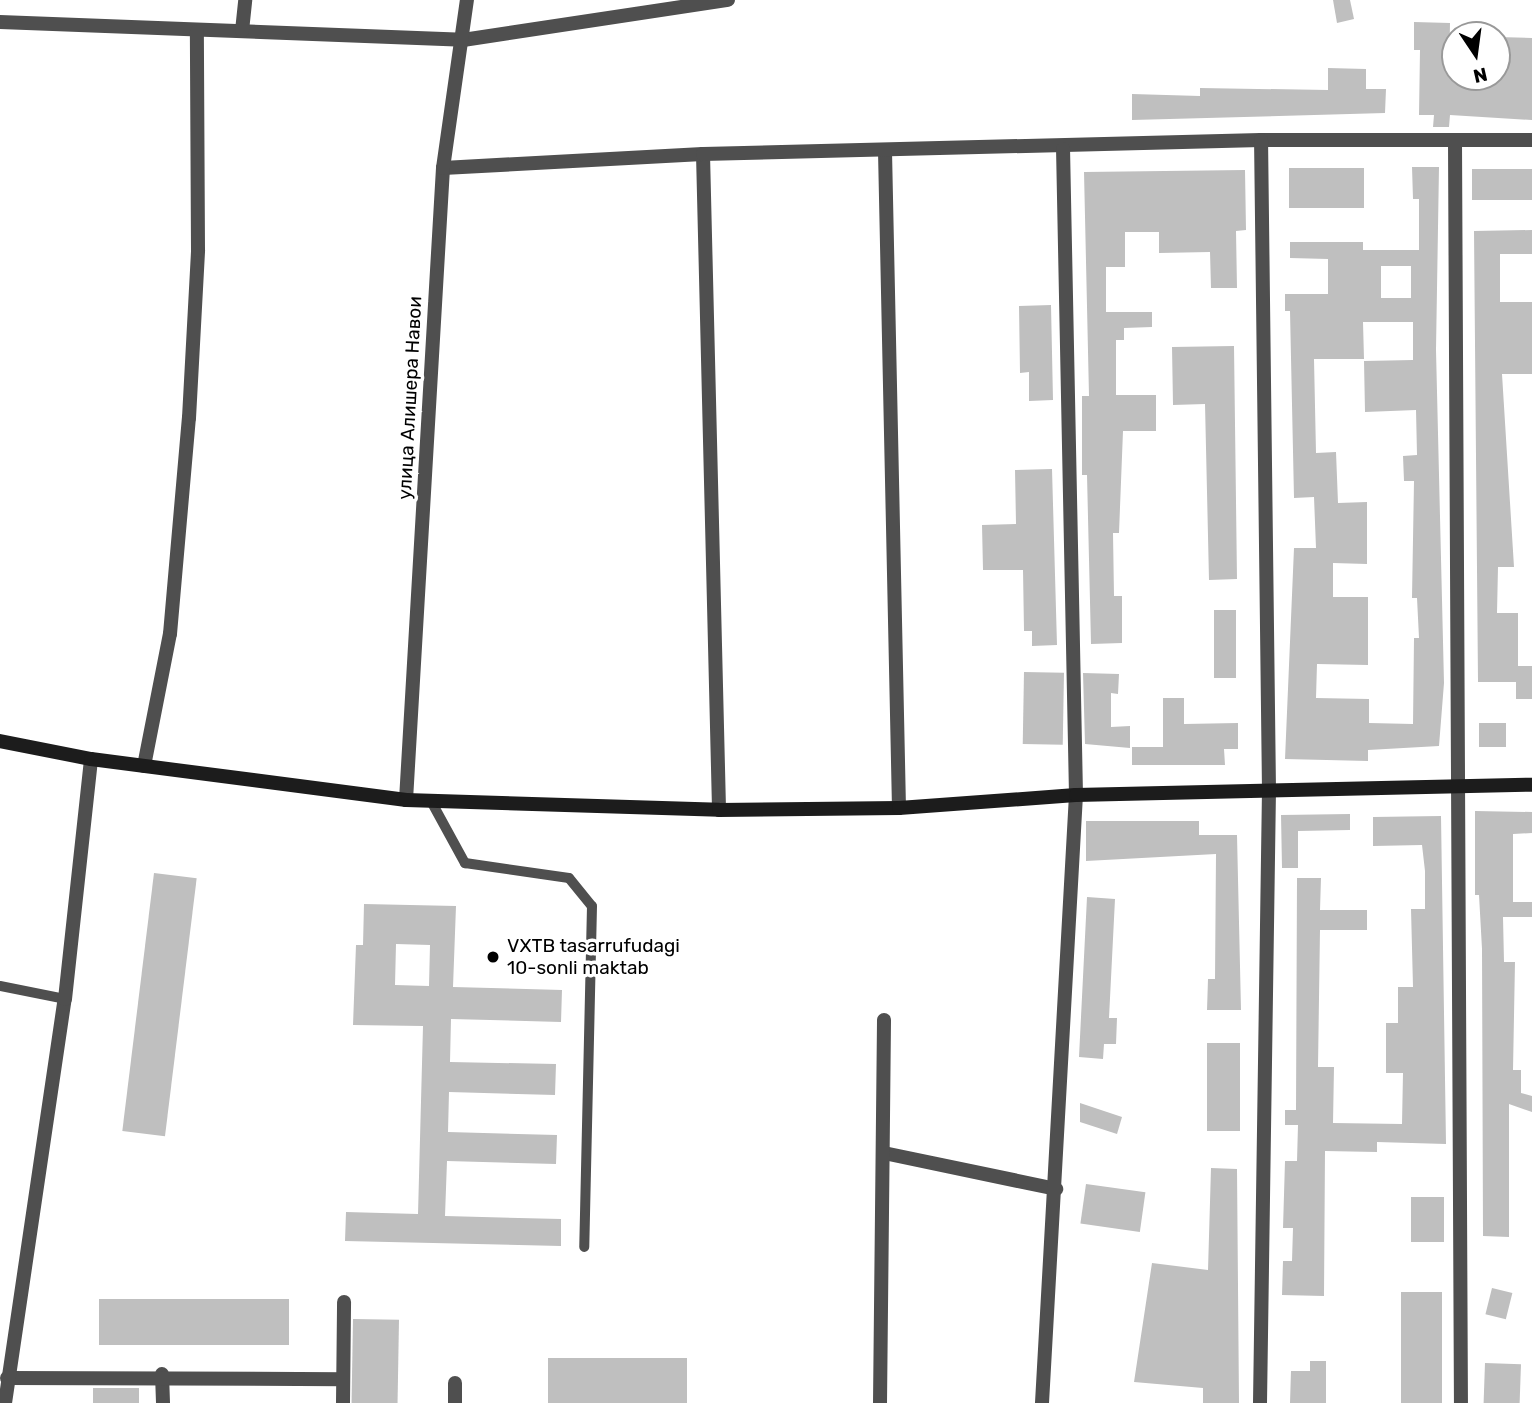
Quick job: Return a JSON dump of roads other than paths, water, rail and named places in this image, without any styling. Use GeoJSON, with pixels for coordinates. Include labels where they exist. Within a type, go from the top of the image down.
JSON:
{"type":"FeatureCollection","features":[{"type":"Feature","properties":{"kind":"street"},"geometry":{"type":"LineString","coordinates":[[242,31],[245,0]]}},
{"type":"Feature","properties":{"kind":"street","name":"улица Алишера Навои"},"geometry":{"type":"LineString","coordinates":[[406,800],[443,168],[467,0]]}},
{"type":"Feature","properties":{"kind":"street"},"geometry":{"type":"LineString","coordinates":[[0,22],[197,32],[242,31],[463,40],[728,0]]}},
{"type":"Feature","properties":{"kind":"street"},"geometry":{"type":"LineString","coordinates":[[144,766],[170,634],[189,418],[198,250],[197,32]]}},
{"type":"Feature","properties":{"kind":"street"},"geometry":{"type":"LineString","coordinates":[[443,168],[703,154],[1063,149],[1261,140],[1532,140]]}},
{"type":"Feature","properties":{"kind":"street"},"geometry":{"type":"LineString","coordinates":[[1260,1403],[1269,791],[1261,140]]}},
{"type":"Feature","properties":{"kind":"street"},"geometry":{"type":"LineString","coordinates":[[1455,141],[1461,785],[1461,1403]]}},
{"type":"Feature","properties":{"kind":"street"},"geometry":{"type":"LineString","coordinates":[[1042,1403],[1076,794],[1063,149]]}},
{"type":"Feature","properties":{"kind":"street"},"geometry":{"type":"LineString","coordinates":[[884,151],[899,808]]}},
{"type":"Feature","properties":{"kind":"street"},"geometry":{"type":"LineString","coordinates":[[703,154],[719,810]]}},
{"type":"Feature","properties":{"kind":"street"},"geometry":{"type":"LineString","coordinates":[[0,741],[91,759],[406,800],[719,810],[899,808],[1076,794],[1532,785]]}},
{"type":"Feature","properties":{"kind":"street"},"geometry":{"type":"LineString","coordinates":[[5,1403],[3,1378],[65,999],[91,759]]}},
{"type":"Feature","properties":{"kind":"street"},"geometry":{"type":"LineString","coordinates":[[880,1403],[884,1020]]}},
{"type":"Feature","properties":{"kind":"street"},"geometry":{"type":"LineString","coordinates":[[884,1153],[1056,1189]]}},
{"type":"Feature","properties":{"kind":"street"},"geometry":{"type":"LineString","coordinates":[[343,1403],[344,1302]]}},
{"type":"Feature","properties":{"kind":"street"},"geometry":{"type":"LineString","coordinates":[[3,1378],[162,1374],[343,1379]]}},
{"type":"Feature","properties":{"kind":"street"},"geometry":{"type":"LineString","coordinates":[[162,1374],[163,1403]]}},
{"type":"Feature","properties":{"kind":"street"},"geometry":{"type":"LineString","coordinates":[[455,1383],[455,1403]]}},
{"type":"Feature","properties":{"kind":"lane"},"geometry":{"type":"LineString","coordinates":[[431,801],[465,863],[569,878],[592,906],[584,1247]]}},
{"type":"Feature","properties":{"kind":"lane"},"geometry":{"type":"LineString","coordinates":[[0,986],[65,999]]}},
{"type":"Feature","properties":{"kind":"place","name":"VXTB tasarrufudagi 10-sonli maktab"},"geometry":{"type":"Point","coordinates":[493,957]}}]}
